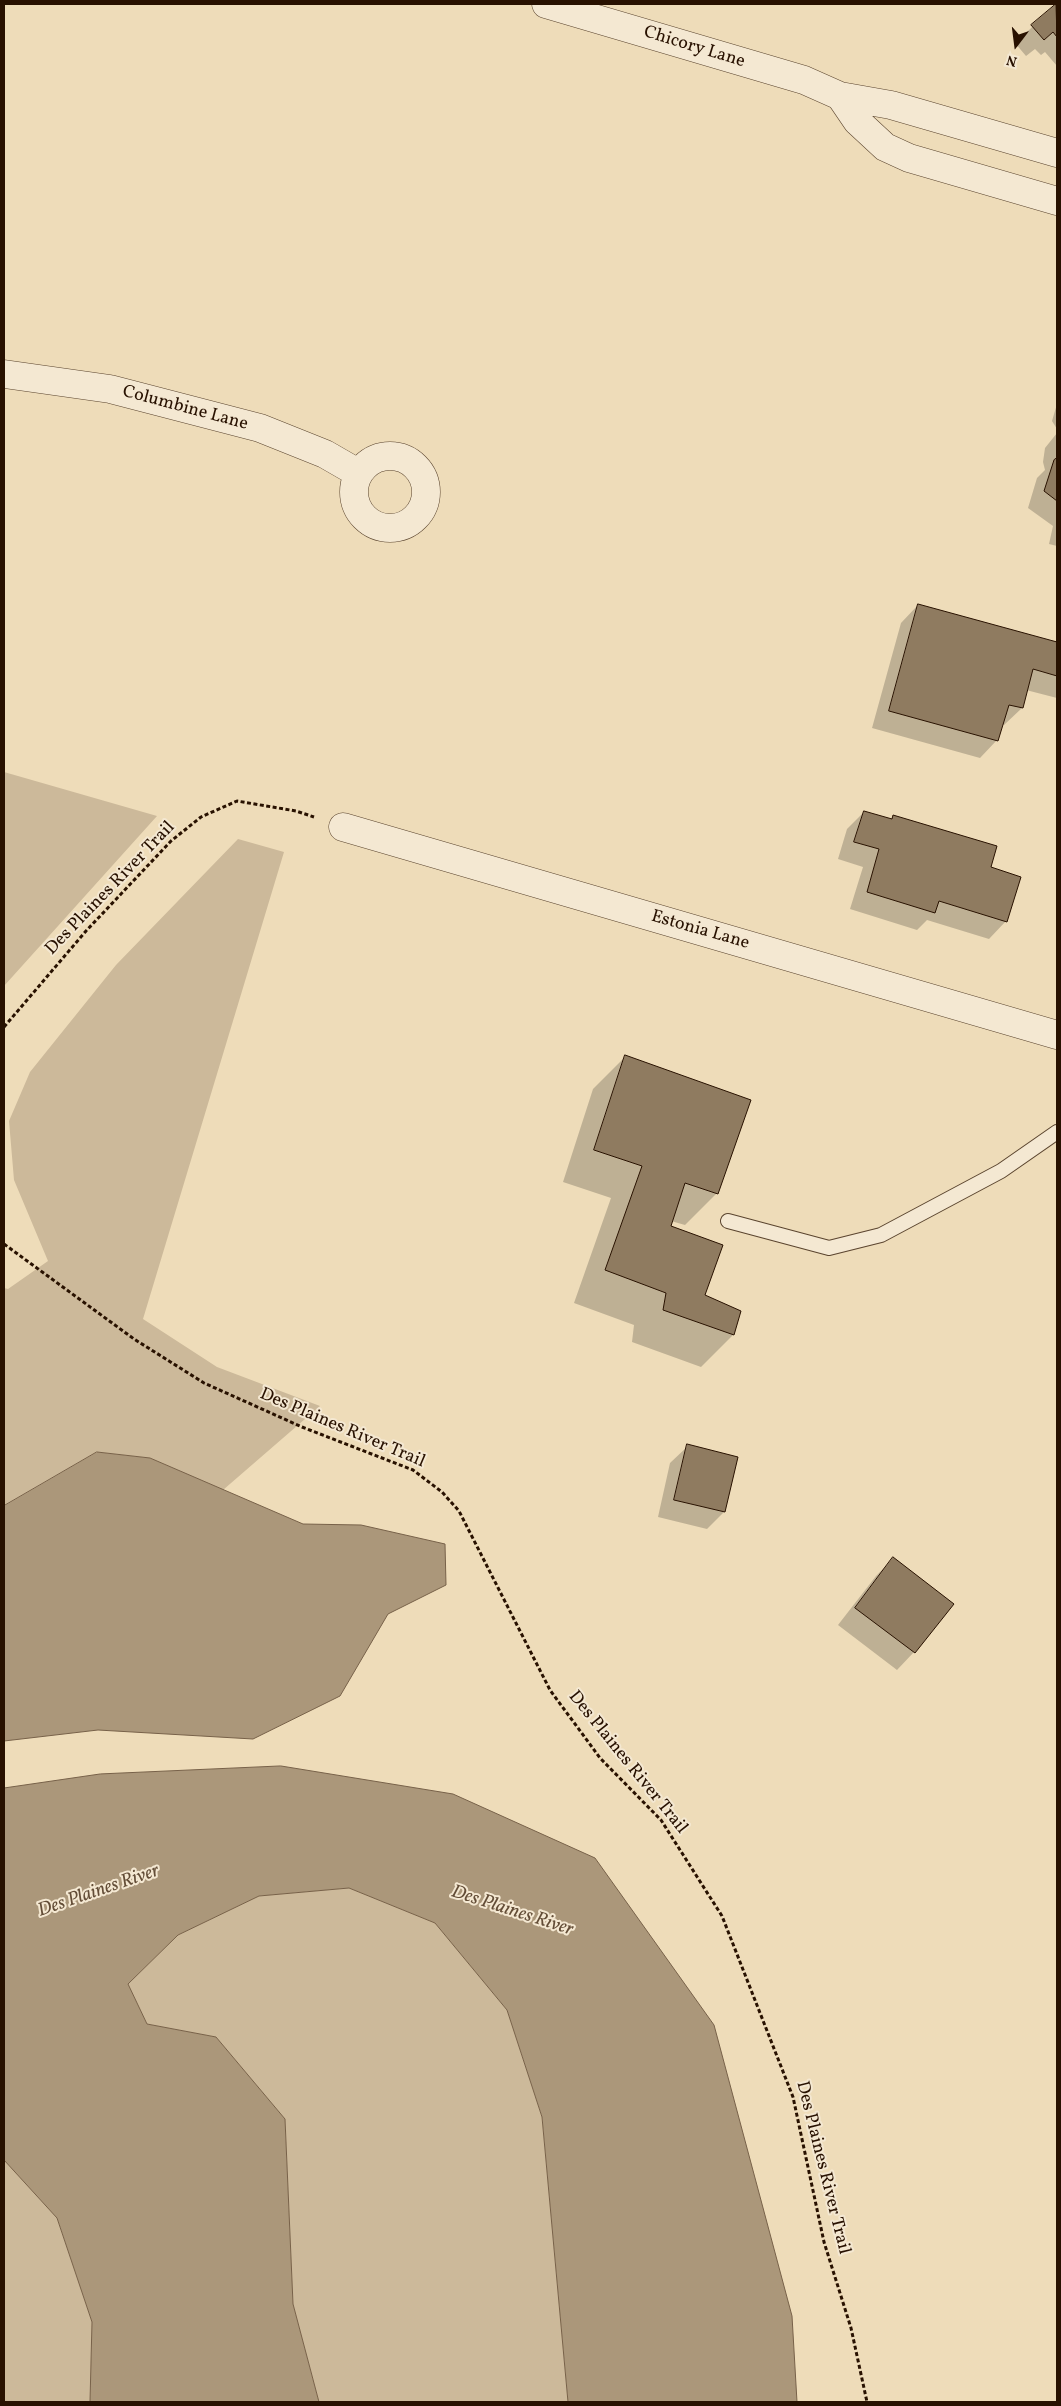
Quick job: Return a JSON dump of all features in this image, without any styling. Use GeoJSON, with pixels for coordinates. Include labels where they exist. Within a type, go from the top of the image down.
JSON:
{"type":"FeatureCollection","features":[{"type":"Feature","properties":{"kind":"street","name":"Chicory Lane"},"geometry":{"type":"LineString","coordinates":[[546,4],[804,80],[840,96],[892,105],[1057,153]]}},
{"type":"Feature","properties":{"kind":"street"},"geometry":{"type":"LineString","coordinates":[[840,96],[857,121],[884,147],[909,158],[1057,201]]}},
{"type":"Feature","properties":{"kind":"street","name":"Columbine Lane"},"geometry":{"type":"LineString","coordinates":[[4,374],[110,389],[260,428],[325,454],[358,474]]}},
{"type":"Feature","properties":{"kind":"street","name":"Estonia Lane"},"geometry":{"type":"LineString","coordinates":[[343,827],[1057,1035]]}},
{"type":"Feature","properties":{"kind":"lane"},"geometry":{"type":"LineString","coordinates":[[728,1221],[829,1248],[881,1235],[1001,1171],[1057,1132]]}},
{"type":"Feature","properties":{"kind":"path","name":"Des Plaines River Trail"},"geometry":{"type":"LineString","coordinates":[[4,1027],[106,910],[171,841],[201,818],[237,801],[296,812],[343,827]]}},
{"type":"Feature","properties":{"kind":"path","name":"Des Plaines River Trail"},"geometry":{"type":"LineString","coordinates":[[4,1244],[134,1339],[204,1383],[302,1427],[413,1470],[442,1492],[459,1511],[550,1690],[600,1758],[661,1820],[722,1916],[793,2098],[824,2242],[850,2328],[867,2402]]}},
{"type":"Feature","properties":{"kind":"shaded area"},"geometry":{"type":"Polygon","coordinates":[[[4,772],[157,816],[4,986],[4,772]]]}},
{"type":"Feature","properties":{"kind":"shaded area"},"geometry":{"type":"Polygon","coordinates":[[[238,839],[284,852],[143,1319],[217,1367],[320,1406],[223,1490],[150,1458],[97,1452],[4,1506],[4,1288],[8,1289],[48,1261],[14,1180],[9,1121],[30,1072],[116,965],[238,839]]]}},
{"type":"Feature","properties":{"kind":"shaded area"},"geometry":{"type":"Polygon","coordinates":[[[349,1888],[435,1923],[507,2010],[542,2117],[568,2402],[319,2402],[293,2304],[285,2119],[216,2037],[147,2024],[128,1984],[178,1935],[259,1896],[349,1888]]]}},
{"type":"Feature","properties":{"kind":"shaded area"},"geometry":{"type":"Polygon","coordinates":[[[4,2160],[57,2218],[92,2322],[90,2402],[4,2402],[4,2160]]]}},
{"type":"Feature","properties":{"kind":"water"},"geometry":{"type":"Polygon","coordinates":[[[97,1452],[150,1458],[303,1524],[361,1525],[445,1544],[446,1585],[388,1614],[340,1696],[253,1739],[98,1730],[4,1741],[4,1506],[97,1452]]]}},
{"type":"Feature","properties":{"kind":"water","name":"Des Plaines River"},"geometry":{"type":"Polygon","coordinates":[[[281,1766],[453,1794],[595,1858],[714,2025],[792,2316],[797,2402],[568,2402],[542,2117],[507,2010],[435,1923],[349,1888],[259,1896],[178,1935],[128,1984],[147,2024],[216,2037],[285,2119],[293,2304],[319,2402],[90,2402],[92,2322],[57,2218],[4,2160],[4,1788],[100,1774],[281,1766]]]}},
{"type":"Feature","properties":{"kind":"building"},"geometry":{"type":"Polygon","coordinates":[[[1056,4],[1057,37],[1053,32],[1044,40],[1031,25],[1056,4]]]}},
{"type":"Feature","properties":{"kind":"building"},"geometry":{"type":"Polygon","coordinates":[[[1057,458],[1057,501],[1044,491],[1054,460],[1057,458]]]}},
{"type":"Feature","properties":{"kind":"building"},"geometry":{"type":"Polygon","coordinates":[[[918,604],[1057,642],[1057,676],[1033,669],[1023,708],[1009,705],[998,741],[889,711],[918,604]]]}},
{"type":"Feature","properties":{"kind":"building"},"geometry":{"type":"Polygon","coordinates":[[[864,811],[892,819],[893,815],[997,846],[991,867],[1021,877],[1007,922],[939,901],[935,913],[867,892],[879,849],[854,842],[864,811]]]}},
{"type":"Feature","properties":{"kind":"building"},"geometry":{"type":"Polygon","coordinates":[[[625,1055],[751,1100],[718,1194],[685,1183],[671,1226],[723,1245],[705,1295],[741,1311],[734,1335],[663,1310],[666,1293],[605,1270],[642,1166],[594,1150],[625,1055]]]}},
{"type":"Feature","properties":{"kind":"building"},"geometry":{"type":"Polygon","coordinates":[[[687,1444],[738,1457],[725,1512],[674,1500],[687,1444]]]}},
{"type":"Feature","properties":{"kind":"building"},"geometry":{"type":"Polygon","coordinates":[[[893,1557],[954,1604],[915,1653],[855,1608],[893,1557]]]}}]}
